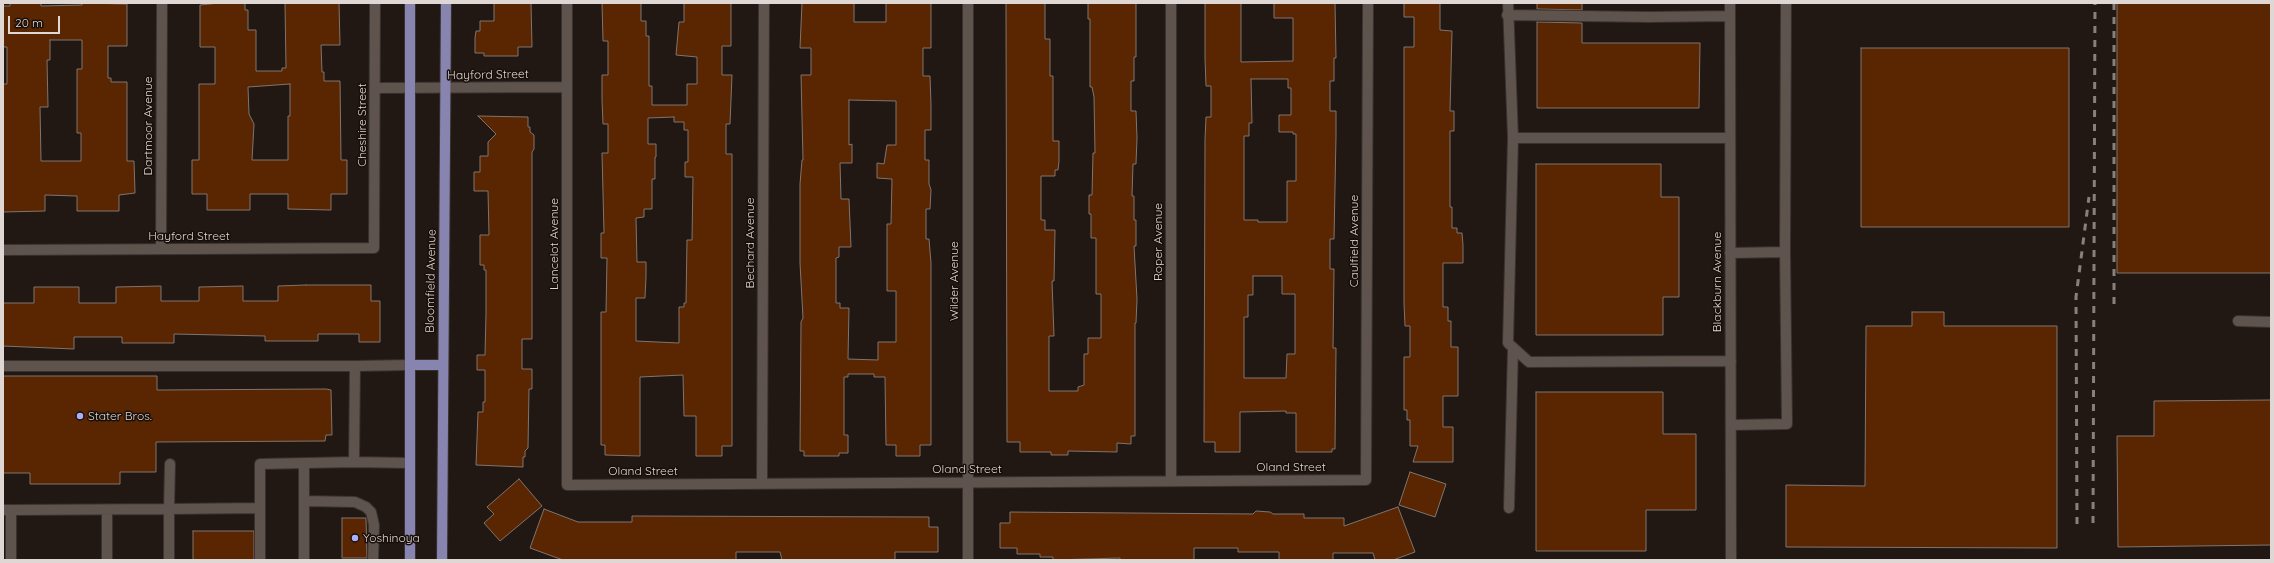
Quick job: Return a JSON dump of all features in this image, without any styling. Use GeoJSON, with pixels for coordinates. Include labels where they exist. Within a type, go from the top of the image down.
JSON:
{"type":"FeatureCollection","features":[{"type":"Feature","properties":{"kind":"main road","name":"Bloomfield Avenue"},"geometry":{"type":"LineString","coordinates":[[410,3],[410,560]]}},
{"type":"Feature","properties":{"kind":"main road","name":"Bloomfield Avenue"},"geometry":{"type":"LineString","coordinates":[[442,560],[446,3]]}},
{"type":"Feature","properties":{"kind":"main road"},"geometry":{"type":"LineString","coordinates":[[410,365],[443,365]]}},
{"type":"Feature","properties":{"kind":"street","name":"Dartmoor Avenue"},"geometry":{"type":"LineString","coordinates":[[161,249],[162,3]]}},
{"type":"Feature","properties":{"kind":"street","name":"Cheshire Street"},"geometry":{"type":"LineString","coordinates":[[374,248],[375,3]]}},
{"type":"Feature","properties":{"kind":"street","name":"Lancelot Avenue"},"geometry":{"type":"LineString","coordinates":[[567,3],[567,485]]}},
{"type":"Feature","properties":{"kind":"street","name":"Bechard Avenue"},"geometry":{"type":"LineString","coordinates":[[762,483],[764,3]]}},
{"type":"Feature","properties":{"kind":"street","name":"Wilder Avenue"},"geometry":{"type":"LineString","coordinates":[[968,3],[968,560]]}},
{"type":"Feature","properties":{"kind":"street","name":"Roper Avenue"},"geometry":{"type":"LineString","coordinates":[[1171,3],[1171,481]]}},
{"type":"Feature","properties":{"kind":"street","name":"Caulfield Avenue"},"geometry":{"type":"LineString","coordinates":[[1366,480],[1368,3]]}},
{"type":"Feature","properties":{"kind":"street"},"geometry":{"type":"LineString","coordinates":[[1508,3],[1507,15],[1513,138],[1508,343],[1529,362],[1731,361]]}},
{"type":"Feature","properties":{"kind":"street","name":"Blackburn Avenue"},"geometry":{"type":"LineString","coordinates":[[1730,3],[1731,560]]}},
{"type":"Feature","properties":{"kind":"street"},"geometry":{"type":"LineString","coordinates":[[1731,425],[1787,424],[1785,252],[1786,3]]}},
{"type":"Feature","properties":{"kind":"street"},"geometry":{"type":"LineString","coordinates":[[1507,15],[1649,17],[1730,16]]}},
{"type":"Feature","properties":{"kind":"street","name":"Hayford Street"},"geometry":{"type":"LineString","coordinates":[[375,88],[567,87]]}},
{"type":"Feature","properties":{"kind":"street"},"geometry":{"type":"LineString","coordinates":[[1513,138],[1730,138]]}},
{"type":"Feature","properties":{"kind":"street","name":"Hayford Street"},"geometry":{"type":"LineString","coordinates":[[3,250],[374,248]]}},
{"type":"Feature","properties":{"kind":"street"},"geometry":{"type":"LineString","coordinates":[[1730,253],[1785,252]]}},
{"type":"Feature","properties":{"kind":"street"},"geometry":{"type":"LineString","coordinates":[[2238,321],[2271,322]]}},
{"type":"Feature","properties":{"kind":"street"},"geometry":{"type":"LineString","coordinates":[[1509,508],[1513,348]]}},
{"type":"Feature","properties":{"kind":"street"},"geometry":{"type":"LineString","coordinates":[[3,366],[410,365]]}},
{"type":"Feature","properties":{"kind":"street"},"geometry":{"type":"LineString","coordinates":[[354,462],[355,366]]}},
{"type":"Feature","properties":{"kind":"street"},"geometry":{"type":"LineString","coordinates":[[260,560],[260,464],[354,462],[410,463]]}},
{"type":"Feature","properties":{"kind":"street"},"geometry":{"type":"LineString","coordinates":[[169,560],[170,464]]}},
{"type":"Feature","properties":{"kind":"street"},"geometry":{"type":"LineString","coordinates":[[304,464],[304,560]]}},
{"type":"Feature","properties":{"kind":"street","name":"Oland Street"},"geometry":{"type":"LineString","coordinates":[[567,485],[1366,480]]}},
{"type":"Feature","properties":{"kind":"street"},"geometry":{"type":"LineString","coordinates":[[304,501],[355,502],[366,507],[371,512],[374,524],[373,560]]}},
{"type":"Feature","properties":{"kind":"street"},"geometry":{"type":"LineString","coordinates":[[11,560],[7,510],[260,508]]}},
{"type":"Feature","properties":{"kind":"street"},"geometry":{"type":"LineString","coordinates":[[106,510],[106,560]]}},
{"type":"Feature","properties":{"kind":"building"},"geometry":{"type":"Polygon","coordinates":[[[10,3],[41,3],[41,6],[82,5],[82,3],[127,4],[127,46],[108,46],[108,78],[111,78],[111,82],[127,82],[127,161],[134,161],[135,193],[119,195],[119,211],[77,211],[77,196],[45,195],[45,211],[3,212],[3,84],[7,84],[7,47],[3,47],[3,6],[10,6],[10,3]],[[50,40],[50,60],[47,60],[48,107],[40,107],[41,161],[81,161],[81,133],[77,133],[77,69],[82,69],[82,40],[50,40]]]}},
{"type":"Feature","properties":{"kind":"building"},"geometry":{"type":"Polygon","coordinates":[[[245,3],[245,10],[248,10],[248,30],[256,30],[256,71],[282,71],[282,68],[286,68],[285,3],[339,3],[340,45],[321,45],[322,72],[324,72],[324,81],[340,81],[341,160],[347,160],[347,194],[331,194],[331,210],[288,209],[288,194],[250,194],[250,210],[207,210],[207,194],[192,194],[192,160],[199,160],[199,84],[215,84],[215,47],[200,47],[200,5],[245,3]],[[290,84],[248,87],[249,114],[254,124],[252,160],[288,160],[288,116],[290,116],[290,84]]]}},
{"type":"Feature","properties":{"kind":"building"},"geometry":{"type":"Polygon","coordinates":[[[494,3],[531,3],[532,47],[518,47],[518,56],[484,56],[484,53],[475,53],[476,31],[480,31],[480,21],[494,21],[494,3]]]}},
{"type":"Feature","properties":{"kind":"building"},"geometry":{"type":"Polygon","coordinates":[[[602,3],[641,3],[641,21],[646,21],[646,36],[649,36],[649,86],[652,86],[652,105],[687,105],[687,84],[697,84],[697,57],[676,55],[679,22],[684,22],[684,3],[731,3],[731,46],[722,46],[722,75],[732,75],[730,124],[726,124],[726,154],[732,154],[732,446],[722,446],[722,456],[696,456],[696,416],[684,416],[683,375],[640,377],[640,456],[605,455],[605,445],[601,445],[601,312],[606,312],[607,258],[601,258],[601,233],[604,233],[602,153],[608,153],[608,124],[603,124],[602,75],[608,75],[608,41],[603,41],[602,3]],[[674,117],[648,118],[648,144],[656,144],[655,179],[652,179],[652,209],[644,209],[644,217],[636,218],[637,262],[646,262],[646,277],[645,298],[636,298],[636,341],[679,343],[679,307],[684,307],[684,303],[686,303],[687,240],[692,240],[693,177],[685,177],[685,162],[688,162],[688,130],[684,130],[684,122],[674,122],[674,117]]]}},
{"type":"Feature","properties":{"kind":"building"},"geometry":{"type":"Polygon","coordinates":[[[802,3],[854,3],[854,22],[886,22],[886,3],[931,3],[931,48],[923,48],[923,76],[930,76],[931,105],[931,130],[925,130],[925,160],[929,160],[929,184],[931,190],[930,209],[926,209],[926,239],[929,239],[931,263],[931,445],[920,445],[920,456],[896,456],[896,445],[886,445],[885,377],[874,377],[874,374],[848,374],[848,377],[844,377],[844,435],[848,435],[848,453],[839,453],[839,456],[804,456],[804,451],[800,451],[801,322],[803,318],[800,263],[800,184],[803,160],[801,75],[811,75],[811,48],[800,48],[802,3]],[[849,100],[849,145],[852,144],[852,163],[840,163],[841,199],[849,199],[851,247],[839,247],[839,257],[836,258],[836,303],[840,303],[840,308],[849,308],[848,359],[878,360],[878,342],[896,342],[896,291],[887,291],[887,224],[891,224],[892,179],[877,178],[877,163],[884,164],[887,145],[896,145],[896,101],[849,100]]]}},
{"type":"Feature","properties":{"kind":"building"},"geometry":{"type":"Polygon","coordinates":[[[1006,3],[1045,3],[1045,39],[1050,39],[1050,76],[1053,76],[1053,141],[1059,141],[1058,170],[1055,170],[1055,176],[1041,176],[1041,220],[1045,220],[1045,230],[1055,230],[1054,281],[1052,281],[1054,336],[1049,336],[1049,391],[1078,391],[1078,387],[1084,385],[1084,354],[1088,354],[1088,338],[1101,338],[1101,294],[1096,294],[1096,238],[1091,238],[1091,214],[1089,214],[1089,195],[1092,195],[1093,153],[1095,153],[1094,97],[1092,87],[1090,87],[1090,19],[1088,19],[1088,3],[1136,3],[1136,57],[1134,57],[1134,81],[1131,81],[1131,111],[1136,111],[1137,138],[1136,164],[1133,164],[1132,196],[1134,196],[1134,220],[1136,220],[1136,246],[1134,246],[1137,299],[1135,323],[1135,436],[1131,436],[1131,444],[1117,443],[1117,452],[1068,451],[1068,455],[1051,455],[1051,452],[1020,452],[1020,442],[1007,442],[1006,3]]]}},
{"type":"Feature","properties":{"kind":"building"},"geometry":{"type":"Polygon","coordinates":[[[1205,3],[1241,3],[1241,62],[1293,61],[1293,18],[1274,18],[1274,3],[1335,3],[1336,58],[1334,58],[1334,81],[1330,81],[1330,111],[1336,111],[1334,239],[1330,239],[1330,269],[1334,269],[1333,348],[1336,348],[1335,449],[1332,449],[1332,452],[1296,452],[1296,413],[1286,413],[1286,411],[1240,412],[1240,452],[1215,452],[1215,442],[1204,442],[1205,140],[1206,117],[1211,117],[1211,86],[1206,86],[1205,3]],[[1251,79],[1252,123],[1249,123],[1249,136],[1244,136],[1244,220],[1258,220],[1258,222],[1287,222],[1287,181],[1296,181],[1296,134],[1293,134],[1293,132],[1279,132],[1279,115],[1291,115],[1291,88],[1288,88],[1288,79],[1251,79]],[[1253,276],[1253,295],[1248,295],[1248,317],[1244,317],[1244,378],[1286,378],[1287,354],[1295,354],[1295,294],[1282,294],[1282,276],[1253,276]]]}},
{"type":"Feature","properties":{"kind":"building"},"geometry":{"type":"Polygon","coordinates":[[[1404,3],[1440,3],[1440,30],[1452,31],[1450,111],[1454,111],[1454,131],[1450,131],[1450,207],[1452,207],[1452,228],[1457,228],[1457,233],[1462,233],[1463,245],[1463,263],[1443,263],[1443,307],[1448,307],[1448,321],[1451,321],[1451,347],[1458,347],[1458,396],[1443,396],[1443,427],[1453,427],[1453,462],[1413,462],[1418,446],[1410,446],[1410,420],[1407,420],[1407,410],[1404,410],[1404,357],[1410,357],[1410,326],[1405,326],[1404,303],[1404,47],[1414,47],[1414,17],[1404,17],[1404,3]]]}},
{"type":"Feature","properties":{"kind":"building"},"geometry":{"type":"Polygon","coordinates":[[[1537,3],[1582,3],[1582,10],[1537,9],[1537,3]]]}},
{"type":"Feature","properties":{"kind":"building"},"geometry":{"type":"Polygon","coordinates":[[[2117,3],[2271,3],[2271,273],[2117,273],[2117,3]]]}},
{"type":"Feature","properties":{"kind":"building"},"geometry":{"type":"Polygon","coordinates":[[[1537,22],[1582,23],[1582,43],[1700,43],[1699,108],[1537,108],[1537,22]]]}},
{"type":"Feature","properties":{"kind":"building"},"geometry":{"type":"Polygon","coordinates":[[[1861,48],[2069,48],[2069,227],[1861,227],[1861,48]]]}},
{"type":"Feature","properties":{"kind":"building"},"geometry":{"type":"Polygon","coordinates":[[[478,116],[528,117],[528,127],[530,127],[530,132],[534,135],[534,149],[532,152],[532,339],[522,339],[522,369],[532,369],[532,389],[529,389],[528,448],[525,451],[525,457],[523,457],[523,467],[476,465],[478,412],[483,412],[483,402],[485,402],[485,370],[477,370],[477,355],[485,355],[486,314],[486,270],[484,270],[484,265],[480,265],[480,235],[489,235],[488,191],[474,191],[474,172],[480,172],[480,156],[488,156],[488,142],[496,134],[478,116]]]}},
{"type":"Feature","properties":{"kind":"building"},"geometry":{"type":"Polygon","coordinates":[[[1536,164],[1661,164],[1661,197],[1679,197],[1679,297],[1663,297],[1663,335],[1536,335],[1536,164]]]}},
{"type":"Feature","properties":{"kind":"building"},"geometry":{"type":"Polygon","coordinates":[[[371,285],[371,301],[380,301],[380,342],[359,342],[359,334],[318,334],[318,341],[265,341],[265,336],[174,334],[174,343],[122,343],[122,337],[74,337],[74,349],[3,346],[3,303],[34,303],[34,287],[79,287],[79,303],[116,303],[116,287],[161,286],[161,301],[199,301],[199,287],[243,286],[243,301],[278,301],[278,286],[371,285]]]}},
{"type":"Feature","properties":{"kind":"building"},"geometry":{"type":"Polygon","coordinates":[[[1912,312],[1944,312],[1944,326],[2057,326],[2057,548],[1786,547],[1786,485],[1865,486],[1866,326],[1912,326],[1912,312]]]}},
{"type":"Feature","properties":{"kind":"building","name":"Stater Bros."},"geometry":{"type":"Polygon","coordinates":[[[3,376],[157,376],[157,390],[326,389],[331,390],[332,435],[326,435],[325,441],[156,442],[156,472],[120,472],[120,484],[30,484],[30,473],[3,473],[3,376]]]}},
{"type":"Feature","properties":{"kind":"building"},"geometry":{"type":"Polygon","coordinates":[[[1536,392],[1663,392],[1663,434],[1696,434],[1696,510],[1646,510],[1646,551],[1536,551],[1536,392]]]}},
{"type":"Feature","properties":{"kind":"building"},"geometry":{"type":"Polygon","coordinates":[[[2271,400],[2271,545],[2118,547],[2117,436],[2154,436],[2154,401],[2271,400]]]}},
{"type":"Feature","properties":{"kind":"building"},"geometry":{"type":"Polygon","coordinates":[[[1410,472],[1446,484],[1435,517],[1399,505],[1410,472]]]}},
{"type":"Feature","properties":{"kind":"building"},"geometry":{"type":"Polygon","coordinates":[[[519,479],[542,506],[500,541],[484,523],[494,514],[487,507],[519,479]]]}},
{"type":"Feature","properties":{"kind":"building"},"geometry":{"type":"Polygon","coordinates":[[[1398,507],[1415,552],[1393,560],[1375,560],[1373,553],[1333,553],[1333,560],[1279,560],[1279,552],[1238,552],[1238,548],[1194,548],[1194,560],[1120,560],[1120,558],[1053,560],[1053,557],[1040,557],[1040,554],[1017,554],[1017,548],[1000,548],[1000,523],[1010,523],[1010,512],[1253,514],[1256,511],[1270,512],[1273,514],[1304,514],[1304,518],[1344,518],[1344,526],[1398,507]]]}},
{"type":"Feature","properties":{"kind":"building"},"geometry":{"type":"Polygon","coordinates":[[[544,509],[578,522],[632,522],[632,516],[929,517],[929,527],[938,527],[938,552],[895,552],[895,560],[782,560],[780,552],[736,552],[736,560],[563,560],[530,548],[544,509]]]}},
{"type":"Feature","properties":{"kind":"building","name":"Yoshinoya"},"geometry":{"type":"Polygon","coordinates":[[[342,518],[366,518],[367,558],[342,558],[342,518]]]}},
{"type":"Feature","properties":{"kind":"building"},"geometry":{"type":"Polygon","coordinates":[[[193,531],[254,531],[254,560],[193,560],[193,531]]]}},
{"type":"Feature","properties":{"kind":"railway"},"geometry":{"type":"LineString","coordinates":[[2093,523],[2095,3]]}},
{"type":"Feature","properties":{"kind":"railway"},"geometry":{"type":"LineString","coordinates":[[2114,3],[2114,305]]}},
{"type":"Feature","properties":{"kind":"railway"},"geometry":{"type":"LineString","coordinates":[[2077,524],[2076,297],[2089,197]]}},
{"type":"Feature","properties":{"kind":"place","name":"Stater Bros."},"geometry":{"type":"Point","coordinates":[80,416]}},
{"type":"Feature","properties":{"kind":"place","name":"Yoshinoya"},"geometry":{"type":"Point","coordinates":[355,538]}}]}
